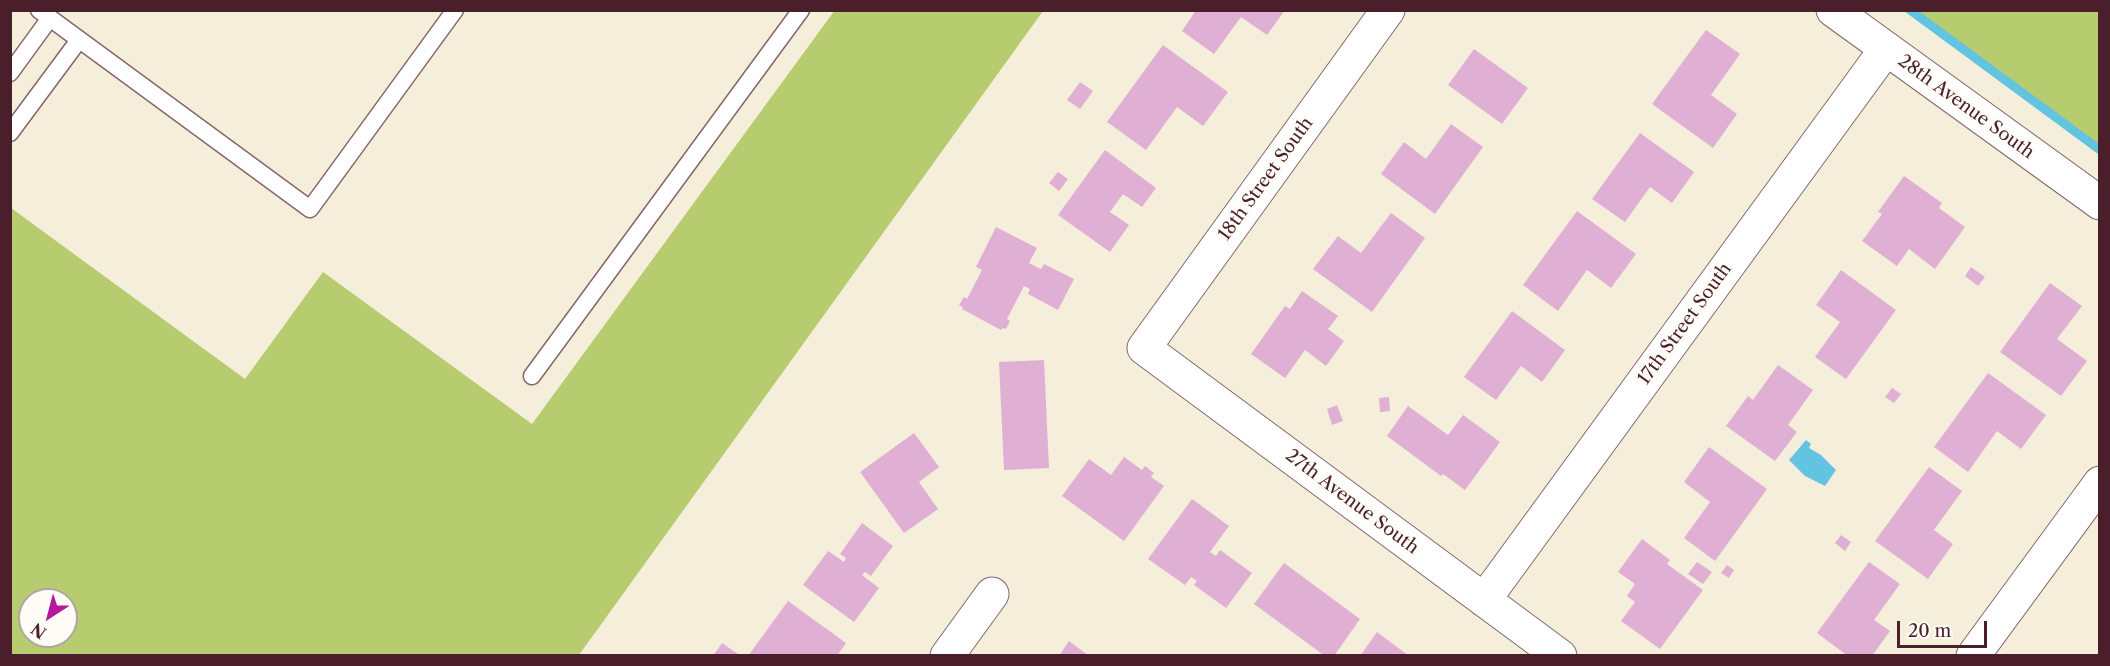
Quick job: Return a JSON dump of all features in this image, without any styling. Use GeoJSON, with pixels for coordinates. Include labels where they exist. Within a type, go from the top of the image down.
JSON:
{"type":"FeatureCollection","features":[{"type":"Feature","properties":{"kind":"street","name":"18th Street South"},"geometry":{"type":"LineString","coordinates":[[1144,348],[1388,10]]}},
{"type":"Feature","properties":{"kind":"street","name":"28th Avenue South"},"geometry":{"type":"LineString","coordinates":[[1833,10],[2100,203]]}},
{"type":"Feature","properties":{"kind":"street","name":"17th Street South"},"geometry":{"type":"LineString","coordinates":[[1484,600],[1886,49]]}},
{"type":"Feature","properties":{"kind":"street","name":"27th Avenue South"},"geometry":{"type":"LineString","coordinates":[[1144,348],[1560,656]]}},
{"type":"Feature","properties":{"kind":"street"},"geometry":{"type":"LineString","coordinates":[[1973,656],[2100,483]]}},
{"type":"Feature","properties":{"kind":"street"},"geometry":{"type":"LineString","coordinates":[[947,656],[992,594]]}},
{"type":"Feature","properties":{"kind":"lane"},"geometry":{"type":"LineString","coordinates":[[10,73],[45,14],[310,209],[455,10]]}},
{"type":"Feature","properties":{"kind":"lane"},"geometry":{"type":"LineString","coordinates":[[532,376],[801,10]]}},
{"type":"Feature","properties":{"kind":"lane"},"geometry":{"type":"LineString","coordinates":[[10,134],[79,40]]}},
{"type":"Feature","properties":{"kind":"green space"},"geometry":{"type":"Polygon","coordinates":[[[835,10],[1043,11],[579,655],[11,655],[11,208],[245,379],[323,272],[532,424],[835,10]]]}},
{"type":"Feature","properties":{"kind":"green space"},"geometry":{"type":"Polygon","coordinates":[[[1914,11],[2099,11],[2099,145],[1914,11]]]}},
{"type":"Feature","properties":{"kind":"water"},"geometry":{"type":"Polygon","coordinates":[[[1806,440],[1811,444],[1809,448],[1821,455],[1836,470],[1825,486],[1805,476],[1789,460],[1806,440]]]}},
{"type":"Feature","properties":{"kind":"building"},"geometry":{"type":"Polygon","coordinates":[[[1196,10],[1285,10],[1267,35],[1241,17],[1214,54],[1182,31],[1196,10]]]}},
{"type":"Feature","properties":{"kind":"building"},"geometry":{"type":"Polygon","coordinates":[[[1706,30],[1740,54],[1711,95],[1737,114],[1713,148],[1652,104],[1706,30]]]}},
{"type":"Feature","properties":{"kind":"building"},"geometry":{"type":"Polygon","coordinates":[[[1163,45],[1228,92],[1203,126],[1177,107],[1146,150],[1107,122],[1163,45]]]}},
{"type":"Feature","properties":{"kind":"building"},"geometry":{"type":"Polygon","coordinates":[[[1474,49],[1528,88],[1502,124],[1448,85],[1474,49]]]}},
{"type":"Feature","properties":{"kind":"building"},"geometry":{"type":"Polygon","coordinates":[[[1080,82],[1093,91],[1080,109],[1067,100],[1080,82]]]}},
{"type":"Feature","properties":{"kind":"building"},"geometry":{"type":"Polygon","coordinates":[[[1451,124],[1483,147],[1435,214],[1381,174],[1404,142],[1426,159],[1451,124]]]}},
{"type":"Feature","properties":{"kind":"building"},"geometry":{"type":"Polygon","coordinates":[[[1640,133],[1694,172],[1672,203],[1650,187],[1625,222],[1592,199],[1640,133]]]}},
{"type":"Feature","properties":{"kind":"building"},"geometry":{"type":"Polygon","coordinates":[[[1105,150],[1156,188],[1142,207],[1123,194],[1110,212],[1129,225],[1110,252],[1058,215],[1105,150]]]}},
{"type":"Feature","properties":{"kind":"building"},"geometry":{"type":"Polygon","coordinates":[[[1058,172],[1068,179],[1059,191],[1049,183],[1058,172]]]}},
{"type":"Feature","properties":{"kind":"building"},"geometry":{"type":"Polygon","coordinates":[[[1904,176],[1942,203],[1939,208],[1965,227],[1935,269],[1909,249],[1897,266],[1862,241],[1882,214],[1878,212],[1904,176]]]}},
{"type":"Feature","properties":{"kind":"building"},"geometry":{"type":"Polygon","coordinates":[[[1577,211],[1636,254],[1611,288],[1587,270],[1558,311],[1523,285],[1577,211]]]}},
{"type":"Feature","properties":{"kind":"building"},"geometry":{"type":"Polygon","coordinates":[[[1391,213],[1425,238],[1372,312],[1313,269],[1338,236],[1361,253],[1391,213]]]}},
{"type":"Feature","properties":{"kind":"building"},"geometry":{"type":"Polygon","coordinates":[[[996,227],[1037,248],[1029,263],[1041,269],[1044,264],[1074,279],[1058,310],[1028,294],[1030,289],[1024,286],[1007,319],[1010,321],[1006,329],[1001,330],[962,309],[963,307],[959,305],[964,297],[967,299],[982,270],[976,267],[996,227]]]}},
{"type":"Feature","properties":{"kind":"building"},"geometry":{"type":"Polygon","coordinates":[[[1971,267],[1985,277],[1978,286],[1965,276],[1971,267]]]}},
{"type":"Feature","properties":{"kind":"building"},"geometry":{"type":"Polygon","coordinates":[[[1841,270],[1896,310],[1846,379],[1815,357],[1840,322],[1816,305],[1841,270]]]}},
{"type":"Feature","properties":{"kind":"building"},"geometry":{"type":"Polygon","coordinates":[[[2050,283],[2082,306],[2057,339],[2087,361],[2061,396],[2000,352],[2050,283]]]}},
{"type":"Feature","properties":{"kind":"building"},"geometry":{"type":"Polygon","coordinates":[[[1302,291],[1338,316],[1328,329],[1344,341],[1326,366],[1305,350],[1285,378],[1251,354],[1285,306],[1290,309],[1302,291]]]}},
{"type":"Feature","properties":{"kind":"building"},"geometry":{"type":"Polygon","coordinates":[[[1512,311],[1565,350],[1542,382],[1521,366],[1496,400],[1464,377],[1512,311]]]}},
{"type":"Feature","properties":{"kind":"building"},"geometry":{"type":"Polygon","coordinates":[[[1044,360],[1049,468],[1004,470],[999,362],[1044,360]]]}},
{"type":"Feature","properties":{"kind":"building"},"geometry":{"type":"Polygon","coordinates":[[[1778,365],[1813,390],[1788,425],[1797,432],[1775,461],[1726,426],[1748,396],[1753,400],[1778,365]]]}},
{"type":"Feature","properties":{"kind":"building"},"geometry":{"type":"Polygon","coordinates":[[[1988,373],[2046,415],[2021,449],[1997,431],[1968,472],[1934,447],[1988,373]]]}},
{"type":"Feature","properties":{"kind":"building"},"geometry":{"type":"Polygon","coordinates":[[[1892,388],[1901,394],[1894,403],[1885,397],[1892,388]]]}},
{"type":"Feature","properties":{"kind":"building"},"geometry":{"type":"Polygon","coordinates":[[[1389,397],[1390,411],[1380,412],[1379,398],[1389,397]]]}},
{"type":"Feature","properties":{"kind":"building"},"geometry":{"type":"Polygon","coordinates":[[[1337,405],[1343,421],[1332,425],[1327,409],[1337,405]]]}},
{"type":"Feature","properties":{"kind":"building"},"geometry":{"type":"Polygon","coordinates":[[[1408,406],[1448,435],[1463,415],[1500,442],[1465,490],[1443,474],[1441,476],[1387,436],[1408,406]]]}},
{"type":"Feature","properties":{"kind":"building"},"geometry":{"type":"Polygon","coordinates":[[[914,433],[939,467],[919,482],[938,509],[904,533],[860,472],[914,433]]]}},
{"type":"Feature","properties":{"kind":"building"},"geometry":{"type":"Polygon","coordinates":[[[1709,447],[1767,489],[1715,561],[1684,538],[1710,502],[1684,482],[1709,447]]]}},
{"type":"Feature","properties":{"kind":"building"},"geometry":{"type":"Polygon","coordinates":[[[1124,457],[1142,470],[1145,466],[1154,473],[1151,477],[1164,486],[1124,541],[1062,496],[1089,459],[1111,475],[1124,457]]]}},
{"type":"Feature","properties":{"kind":"building"},"geometry":{"type":"Polygon","coordinates":[[[1929,467],[1962,491],[1934,530],[1953,544],[1928,579],[1875,541],[1929,467]]]}},
{"type":"Feature","properties":{"kind":"building"},"geometry":{"type":"Polygon","coordinates":[[[1192,499],[1229,526],[1210,552],[1216,556],[1220,550],[1252,573],[1226,608],[1194,585],[1197,581],[1191,577],[1185,585],[1148,559],[1192,499]]]}},
{"type":"Feature","properties":{"kind":"building"},"geometry":{"type":"Polygon","coordinates":[[[862,523],[893,546],[871,576],[865,572],[862,575],[879,588],[854,622],[803,585],[828,551],[844,562],[846,558],[840,554],[862,523]]]}},
{"type":"Feature","properties":{"kind":"building"},"geometry":{"type":"Polygon","coordinates":[[[1841,535],[1851,542],[1845,551],[1835,543],[1841,535]]]}},
{"type":"Feature","properties":{"kind":"building"},"geometry":{"type":"Polygon","coordinates":[[[1642,539],[1670,560],[1667,564],[1703,590],[1660,649],[1621,621],[1635,602],[1627,596],[1635,584],[1618,572],[1642,539]]]}},
{"type":"Feature","properties":{"kind":"building"},"geometry":{"type":"Polygon","coordinates":[[[1697,562],[1712,572],[1703,584],[1688,574],[1697,562]]]}},
{"type":"Feature","properties":{"kind":"building"},"geometry":{"type":"Polygon","coordinates":[[[1869,562],[1900,584],[1874,620],[1890,631],[1872,656],[1848,656],[1817,633],[1869,562]]]}},
{"type":"Feature","properties":{"kind":"building"},"geometry":{"type":"Polygon","coordinates":[[[1284,563],[1360,619],[1334,656],[1325,656],[1254,604],[1284,563]]]}},
{"type":"Feature","properties":{"kind":"building"},"geometry":{"type":"Polygon","coordinates":[[[1727,565],[1734,570],[1729,578],[1721,573],[1727,565]]]}},
{"type":"Feature","properties":{"kind":"building"},"geometry":{"type":"Polygon","coordinates":[[[788,601],[846,643],[837,656],[748,656],[788,601]]]}},
{"type":"Feature","properties":{"kind":"building"},"geometry":{"type":"Polygon","coordinates":[[[1377,632],[1409,656],[1360,656],[1377,632]]]}},
{"type":"Feature","properties":{"kind":"building"},"geometry":{"type":"Polygon","coordinates":[[[1069,641],[1089,656],[1059,656],[1069,641]]]}},
{"type":"Feature","properties":{"kind":"building"},"geometry":{"type":"Polygon","coordinates":[[[722,643],[738,654],[736,656],[713,656],[722,643]]]}},
{"type":"Feature","properties":{"kind":"waterway"},"geometry":{"type":"LineString","coordinates":[[1910,10],[2100,150]]}}]}
